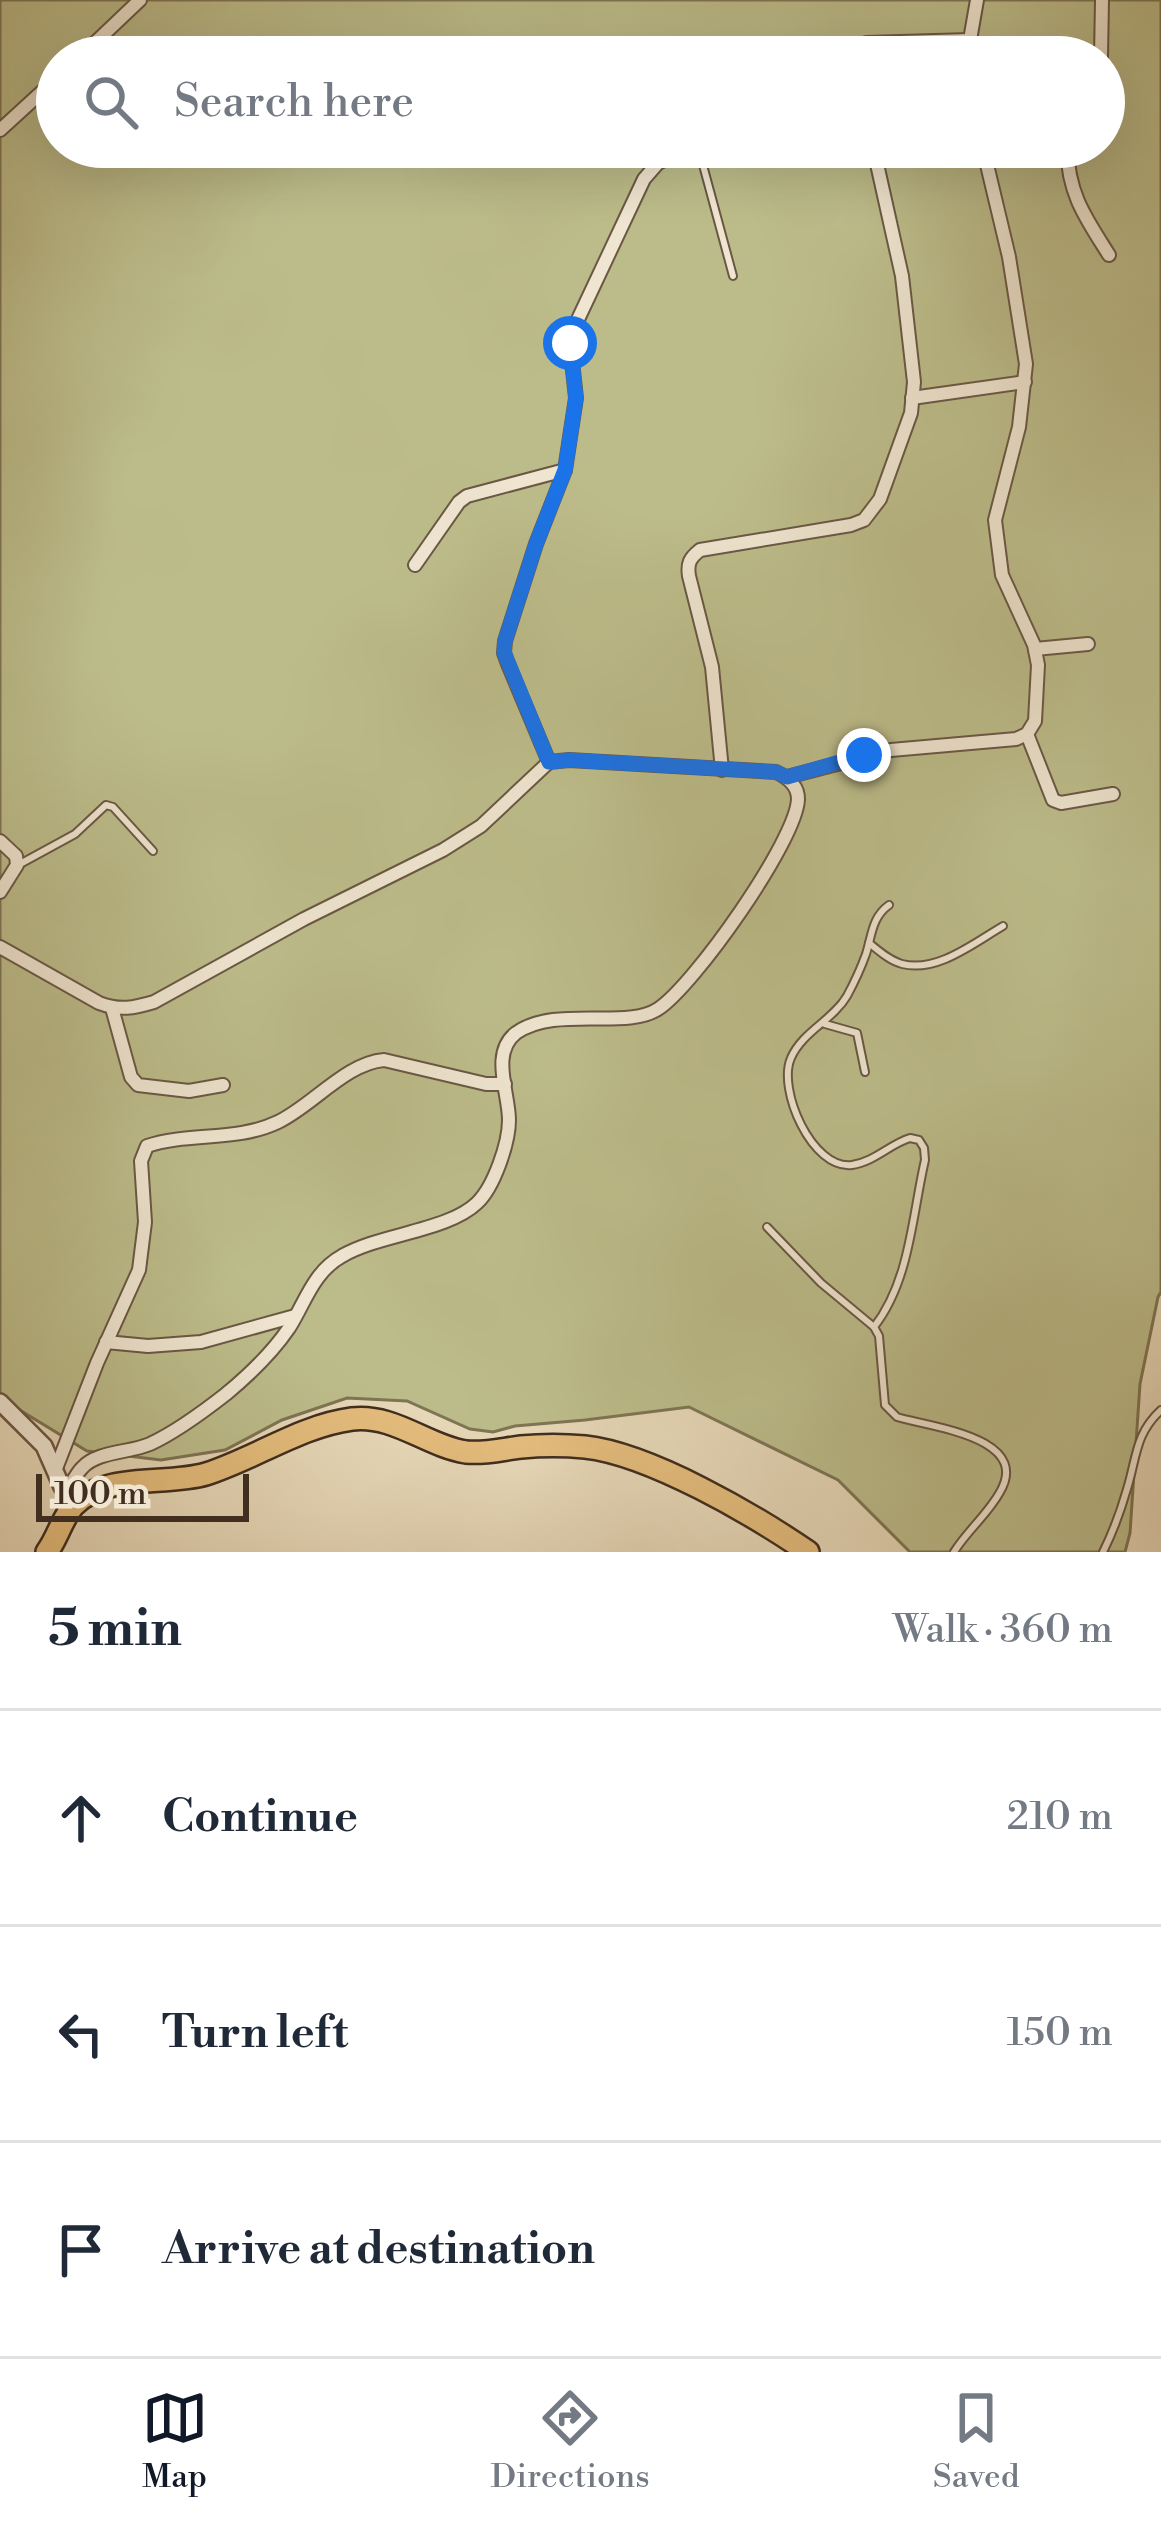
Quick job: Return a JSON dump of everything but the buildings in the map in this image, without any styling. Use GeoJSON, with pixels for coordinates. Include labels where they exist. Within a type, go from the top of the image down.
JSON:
{"type":"FeatureCollection","features":[{"type":"Feature","properties":{"kind":"main road"},"geometry":{"type":"LineString","coordinates":[[57,1547],[74,1495],[202,1475],[301,1434],[358,1418],[388,1422],[470,1452],[543,1445],[616,1453],[749,1515],[808,1552]]}},
{"type":"Feature","properties":{"kind":"street"},"geometry":{"type":"LineString","coordinates":[[102,36],[140,0]]}},
{"type":"Feature","properties":{"kind":"street"},"geometry":{"type":"LineString","coordinates":[[971,36],[976,0]]}},
{"type":"Feature","properties":{"kind":"street"},"geometry":{"type":"LineString","coordinates":[[1101,36],[1102,0]]}},
{"type":"Feature","properties":{"kind":"street"},"geometry":{"type":"LineString","coordinates":[[0,130],[36,97]]}},
{"type":"Feature","properties":{"kind":"street"},"geometry":{"type":"LineString","coordinates":[[549,762],[504,652],[505,641],[565,470],[576,398],[573,330],[644,179],[654,168]]}},
{"type":"Feature","properties":{"kind":"street"},"geometry":{"type":"LineString","coordinates":[[722,770],[712,667],[689,576],[692,556],[700,550],[864,520],[880,499],[904,437],[914,382],[902,276],[878,168]]}},
{"type":"Feature","properties":{"kind":"street"},"geometry":{"type":"LineString","coordinates":[[787,777],[891,750],[1016,739],[1027,734],[1035,721],[1035,650],[1002,575],[995,538],[1025,382],[1009,257],[987,168]]}},
{"type":"Feature","properties":{"kind":"street"},"geometry":{"type":"LineString","coordinates":[[1069,168],[1078,205],[1109,255]]}},
{"type":"Feature","properties":{"kind":"street"},"geometry":{"type":"LineString","coordinates":[[912,398],[1025,382]]}},
{"type":"Feature","properties":{"kind":"street"},"geometry":{"type":"LineString","coordinates":[[415,565],[467,496],[565,470]]}},
{"type":"Feature","properties":{"kind":"street"},"geometry":{"type":"LineString","coordinates":[[1035,650],[1088,644]]}},
{"type":"Feature","properties":{"kind":"street"},"geometry":{"type":"LineString","coordinates":[[1027,734],[1053,800],[1113,794]]}},
{"type":"Feature","properties":{"kind":"street"},"geometry":{"type":"LineString","coordinates":[[0,947],[77,993],[112,1008],[133,1008],[154,1002],[304,919],[443,850],[481,826],[549,762],[776,772],[787,777],[798,799],[781,846],[759,885],[708,956],[663,1006],[635,1017],[542,1022],[516,1034],[503,1057],[507,1137],[479,1202],[447,1220],[340,1256],[314,1283],[274,1347],[223,1396],[145,1446],[93,1459],[81,1469],[74,1495],[61,1486],[40,1442],[0,1402]]}},
{"type":"Feature","properties":{"kind":"street"},"geometry":{"type":"LineString","coordinates":[[0,841],[16,856],[17,866],[0,892]]}},
{"type":"Feature","properties":{"kind":"street"},"geometry":{"type":"LineString","coordinates":[[112,1008],[131,1077],[138,1085],[189,1091],[224,1085]]}},
{"type":"Feature","properties":{"kind":"street"},"geometry":{"type":"LineString","coordinates":[[55,1471],[139,1270],[145,1222],[142,1155],[147,1146],[264,1128],[374,1061],[505,1084]]}},
{"type":"Feature","properties":{"kind":"street"},"geometry":{"type":"LineString","coordinates":[[106,1342],[148,1346],[201,1342],[296,1316]]}},
{"type":"Feature","properties":{"kind":"lane"},"geometry":{"type":"LineString","coordinates":[[704,168],[733,276]]}},
{"type":"Feature","properties":{"kind":"lane"},"geometry":{"type":"LineString","coordinates":[[17,866],[75,834],[106,805],[153,851]]}},
{"type":"Feature","properties":{"kind":"lane"},"geometry":{"type":"LineString","coordinates":[[874,1327],[897,1289],[924,1148],[919,1140],[910,1138],[849,1166],[829,1160],[808,1135],[786,1076],[792,1054],[844,1000],[880,912],[889,905]]}},
{"type":"Feature","properties":{"kind":"lane"},"geometry":{"type":"LineString","coordinates":[[868,944],[897,963],[923,965],[958,952],[1003,926]]}},
{"type":"Feature","properties":{"kind":"lane"},"geometry":{"type":"LineString","coordinates":[[823,1024],[857,1034],[865,1072]]}},
{"type":"Feature","properties":{"kind":"lane"},"geometry":{"type":"LineString","coordinates":[[767,1227],[821,1283],[874,1327],[889,1410],[897,1417],[974,1438],[1007,1464],[1001,1491],[954,1552]]}},
{"type":"Feature","properties":{"kind":"lane"},"geometry":{"type":"LineString","coordinates":[[1102,1552],[1129,1485],[1140,1436],[1161,1410]]}},
{"type":"Feature","properties":{"kind":"green space"},"geometry":{"type":"Polygon","coordinates":[[[0,0],[1161,0],[1161,1292],[1140,1384],[1125,1552],[910,1552],[838,1480],[689,1407],[493,1432],[470,1429],[407,1401],[347,1398],[282,1420],[225,1450],[161,1460],[87,1451],[0,1398],[0,0]]]}},
{"type":"Feature","properties":{"kind":"route"},"geometry":{"type":"LineString","coordinates":[[570,343],[576,398],[565,470],[536,544],[504,652],[549,762],[776,772],[787,777],[864,755]]}}]}
